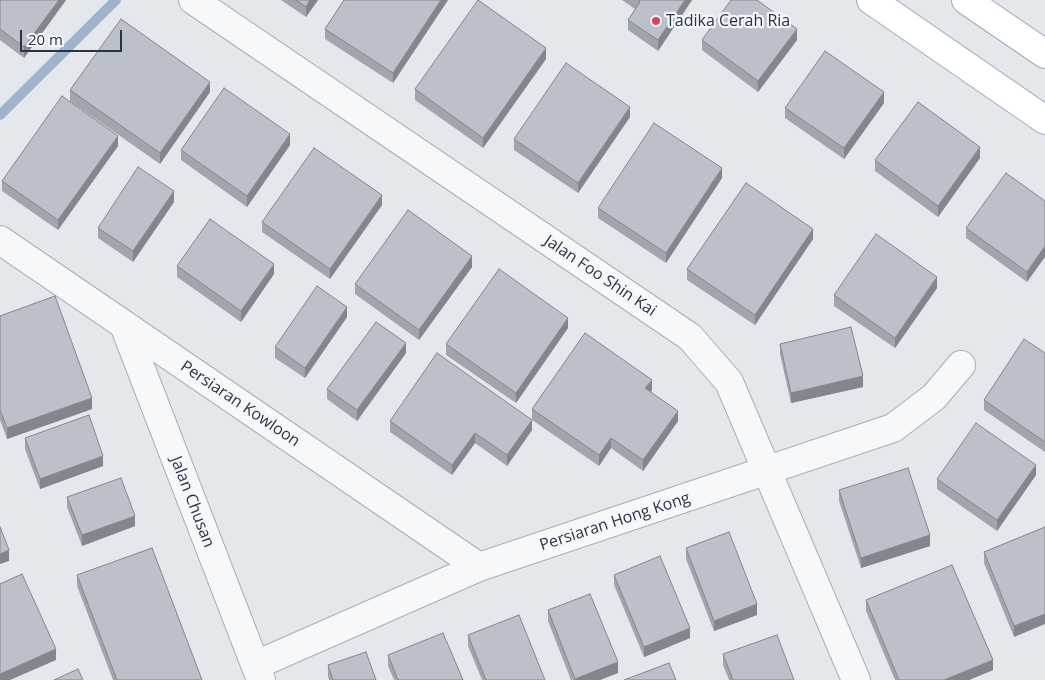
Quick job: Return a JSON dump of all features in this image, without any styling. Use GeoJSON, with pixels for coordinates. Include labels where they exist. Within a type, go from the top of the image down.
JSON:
{"type":"FeatureCollection","features":[{"type":"Feature","properties":{"kind":"main road"},"geometry":{"type":"LineString","coordinates":[[871,0],[1045,120]]}},
{"type":"Feature","properties":{"kind":"main road"},"geometry":{"type":"LineString","coordinates":[[966,0],[1045,54]]}},
{"type":"Feature","properties":{"kind":"street","name":"Jalan Foo Shin Kai"},"geometry":{"type":"LineString","coordinates":[[193,0],[690,337],[729,382],[856,680]]}},
{"type":"Feature","properties":{"kind":"street","name":"Persiaran Kowloon"},"geometry":{"type":"LineString","coordinates":[[0,240],[479,567]]}},
{"type":"Feature","properties":{"kind":"street","name":"Jalan Chusan"},"geometry":{"type":"LineString","coordinates":[[124,325],[258,673]]}},
{"type":"Feature","properties":{"kind":"street","name":"Persiaran Hong Kong"},"geometry":{"type":"LineString","coordinates":[[258,673],[479,567],[767,472],[893,428],[934,397],[961,365]]}},
{"type":"Feature","properties":{"kind":"building"},"geometry":{"type":"Polygon","coordinates":[[[0,0],[59,0],[24,47],[0,29],[0,0]]]}},
{"type":"Feature","properties":{"kind":"building"},"geometry":{"type":"Polygon","coordinates":[[[296,0],[310,0],[306,7],[296,0]]]}},
{"type":"Feature","properties":{"kind":"building"},"geometry":{"type":"Polygon","coordinates":[[[344,0],[441,0],[393,73],[325,29],[344,0]]]}},
{"type":"Feature","properties":{"kind":"building"},"geometry":{"type":"Polygon","coordinates":[[[478,0],[546,48],[483,138],[415,89],[478,0]]]}},
{"type":"Feature","properties":{"kind":"building","name":"Tadika Cerah Ria"},"geometry":{"type":"Polygon","coordinates":[[[638,0],[685,0],[658,40],[628,20],[640,2],[638,0]]]}},
{"type":"Feature","properties":{"kind":"building"},"geometry":{"type":"Polygon","coordinates":[[[731,0],[757,0],[797,29],[758,81],[702,40],[731,0]]]}},
{"type":"Feature","properties":{"kind":"building"},"geometry":{"type":"Polygon","coordinates":[[[121,19],[210,82],[160,153],[70,90],[121,19]]]}},
{"type":"Feature","properties":{"kind":"building"},"geometry":{"type":"Polygon","coordinates":[[[825,51],[884,92],[844,148],[785,108],[825,51]]]}},
{"type":"Feature","properties":{"kind":"building"},"geometry":{"type":"Polygon","coordinates":[[[566,63],[630,107],[578,183],[514,139],[566,63]]]}},
{"type":"Feature","properties":{"kind":"building"},"geometry":{"type":"Polygon","coordinates":[[[224,88],[290,134],[247,196],[181,150],[224,88]]]}},
{"type":"Feature","properties":{"kind":"building"},"geometry":{"type":"Polygon","coordinates":[[[62,96],[118,136],[58,220],[2,181],[62,96]]]}},
{"type":"Feature","properties":{"kind":"building"},"geometry":{"type":"Polygon","coordinates":[[[918,102],[980,147],[938,206],[875,160],[918,102]]]}},
{"type":"Feature","properties":{"kind":"building"},"geometry":{"type":"Polygon","coordinates":[[[654,123],[722,168],[666,253],[598,208],[654,123]]]}},
{"type":"Feature","properties":{"kind":"building"},"geometry":{"type":"Polygon","coordinates":[[[314,148],[382,195],[330,269],[262,222],[314,148]]]}},
{"type":"Feature","properties":{"kind":"building"},"geometry":{"type":"Polygon","coordinates":[[[138,167],[174,191],[133,251],[98,228],[138,167]]]}},
{"type":"Feature","properties":{"kind":"building"},"geometry":{"type":"Polygon","coordinates":[[[1006,173],[1045,201],[1045,246],[1027,272],[966,228],[1006,173]]]}},
{"type":"Feature","properties":{"kind":"building"},"geometry":{"type":"Polygon","coordinates":[[[746,183],[813,229],[755,315],[687,269],[746,183]]]}},
{"type":"Feature","properties":{"kind":"building"},"geometry":{"type":"Polygon","coordinates":[[[408,210],[472,256],[419,330],[355,284],[408,210]]]}},
{"type":"Feature","properties":{"kind":"building"},"geometry":{"type":"Polygon","coordinates":[[[210,219],[274,264],[241,311],[177,266],[210,219]]]}},
{"type":"Feature","properties":{"kind":"building"},"geometry":{"type":"Polygon","coordinates":[[[876,234],[937,277],[895,338],[834,295],[876,234]]]}},
{"type":"Feature","properties":{"kind":"building"},"geometry":{"type":"Polygon","coordinates":[[[499,269],[568,318],[516,393],[446,344],[499,269]]]}},
{"type":"Feature","properties":{"kind":"building"},"geometry":{"type":"Polygon","coordinates":[[[317,286],[347,307],[305,368],[275,347],[317,286]]]}},
{"type":"Feature","properties":{"kind":"building"},"geometry":{"type":"Polygon","coordinates":[[[55,296],[92,398],[7,428],[0,410],[0,316],[55,296]]]}},
{"type":"Feature","properties":{"kind":"building"},"geometry":{"type":"Polygon","coordinates":[[[376,322],[406,343],[357,410],[327,389],[376,322]]]}},
{"type":"Feature","properties":{"kind":"building"},"geometry":{"type":"Polygon","coordinates":[[[851,327],[863,376],[791,393],[780,344],[851,327]]]}},
{"type":"Feature","properties":{"kind":"building"},"geometry":{"type":"Polygon","coordinates":[[[585,333],[652,380],[645,388],[678,411],[643,460],[611,438],[599,455],[532,409],[585,333]]]}},
{"type":"Feature","properties":{"kind":"building"},"geometry":{"type":"Polygon","coordinates":[[[1024,339],[1045,353],[1045,442],[984,400],[1024,339]]]}},
{"type":"Feature","properties":{"kind":"building"},"geometry":{"type":"Polygon","coordinates":[[[437,353],[532,420],[507,455],[475,433],[452,465],[390,421],[437,353]]]}},
{"type":"Feature","properties":{"kind":"building"},"geometry":{"type":"Polygon","coordinates":[[[89,415],[103,456],[40,479],[25,438],[89,415]]]}},
{"type":"Feature","properties":{"kind":"building"},"geometry":{"type":"Polygon","coordinates":[[[976,423],[1036,465],[997,520],[937,479],[976,423]]]}},
{"type":"Feature","properties":{"kind":"building"},"geometry":{"type":"Polygon","coordinates":[[[908,468],[930,535],[861,558],[839,490],[908,468]]]}},
{"type":"Feature","properties":{"kind":"building"},"geometry":{"type":"Polygon","coordinates":[[[121,478],[135,516],[82,535],[67,497],[121,478]]]}},
{"type":"Feature","properties":{"kind":"building"},"geometry":{"type":"Polygon","coordinates":[[[0,527],[9,550],[0,554],[0,527]]]}},
{"type":"Feature","properties":{"kind":"building"},"geometry":{"type":"Polygon","coordinates":[[[1045,527],[1045,614],[1014,626],[984,552],[1045,527]]]}},
{"type":"Feature","properties":{"kind":"building"},"geometry":{"type":"Polygon","coordinates":[[[729,532],[757,604],[714,621],[686,548],[729,532]]]}},
{"type":"Feature","properties":{"kind":"building"},"geometry":{"type":"Polygon","coordinates":[[[152,548],[202,680],[117,680],[77,575],[152,548]]]}},
{"type":"Feature","properties":{"kind":"building"},"geometry":{"type":"Polygon","coordinates":[[[660,556],[690,628],[644,647],[614,575],[660,556]]]}},
{"type":"Feature","properties":{"kind":"building"},"geometry":{"type":"Polygon","coordinates":[[[952,565],[993,660],[944,680],[899,680],[866,600],[952,565]]]}},
{"type":"Feature","properties":{"kind":"building"},"geometry":{"type":"Polygon","coordinates":[[[22,574],[56,649],[0,674],[0,584],[22,574]]]}},
{"type":"Feature","properties":{"kind":"building"},"geometry":{"type":"Polygon","coordinates":[[[590,594],[618,662],[575,679],[548,610],[590,594]]]}},
{"type":"Feature","properties":{"kind":"building"},"geometry":{"type":"Polygon","coordinates":[[[519,615],[545,680],[486,680],[468,635],[519,615]]]}},
{"type":"Feature","properties":{"kind":"building"},"geometry":{"type":"Polygon","coordinates":[[[443,633],[463,680],[398,680],[388,655],[443,633]]]}},
{"type":"Feature","properties":{"kind":"building"},"geometry":{"type":"Polygon","coordinates":[[[777,635],[794,680],[733,680],[723,654],[777,635]]]}},
{"type":"Feature","properties":{"kind":"building"},"geometry":{"type":"Polygon","coordinates":[[[366,652],[376,680],[333,680],[328,665],[366,652]]]}},
{"type":"Feature","properties":{"kind":"building"},"geometry":{"type":"Polygon","coordinates":[[[669,663],[676,680],[624,680],[669,663]]]}},
{"type":"Feature","properties":{"kind":"building"},"geometry":{"type":"Polygon","coordinates":[[[78,669],[83,680],[54,680],[78,669]]]}},
{"type":"Feature","properties":{"kind":"waterway"},"geometry":{"type":"LineString","coordinates":[[0,115],[116,0]]}},
{"type":"Feature","properties":{"kind":"place","name":"Tadika Cerah Ria"},"geometry":{"type":"Point","coordinates":[656,21]}}]}
